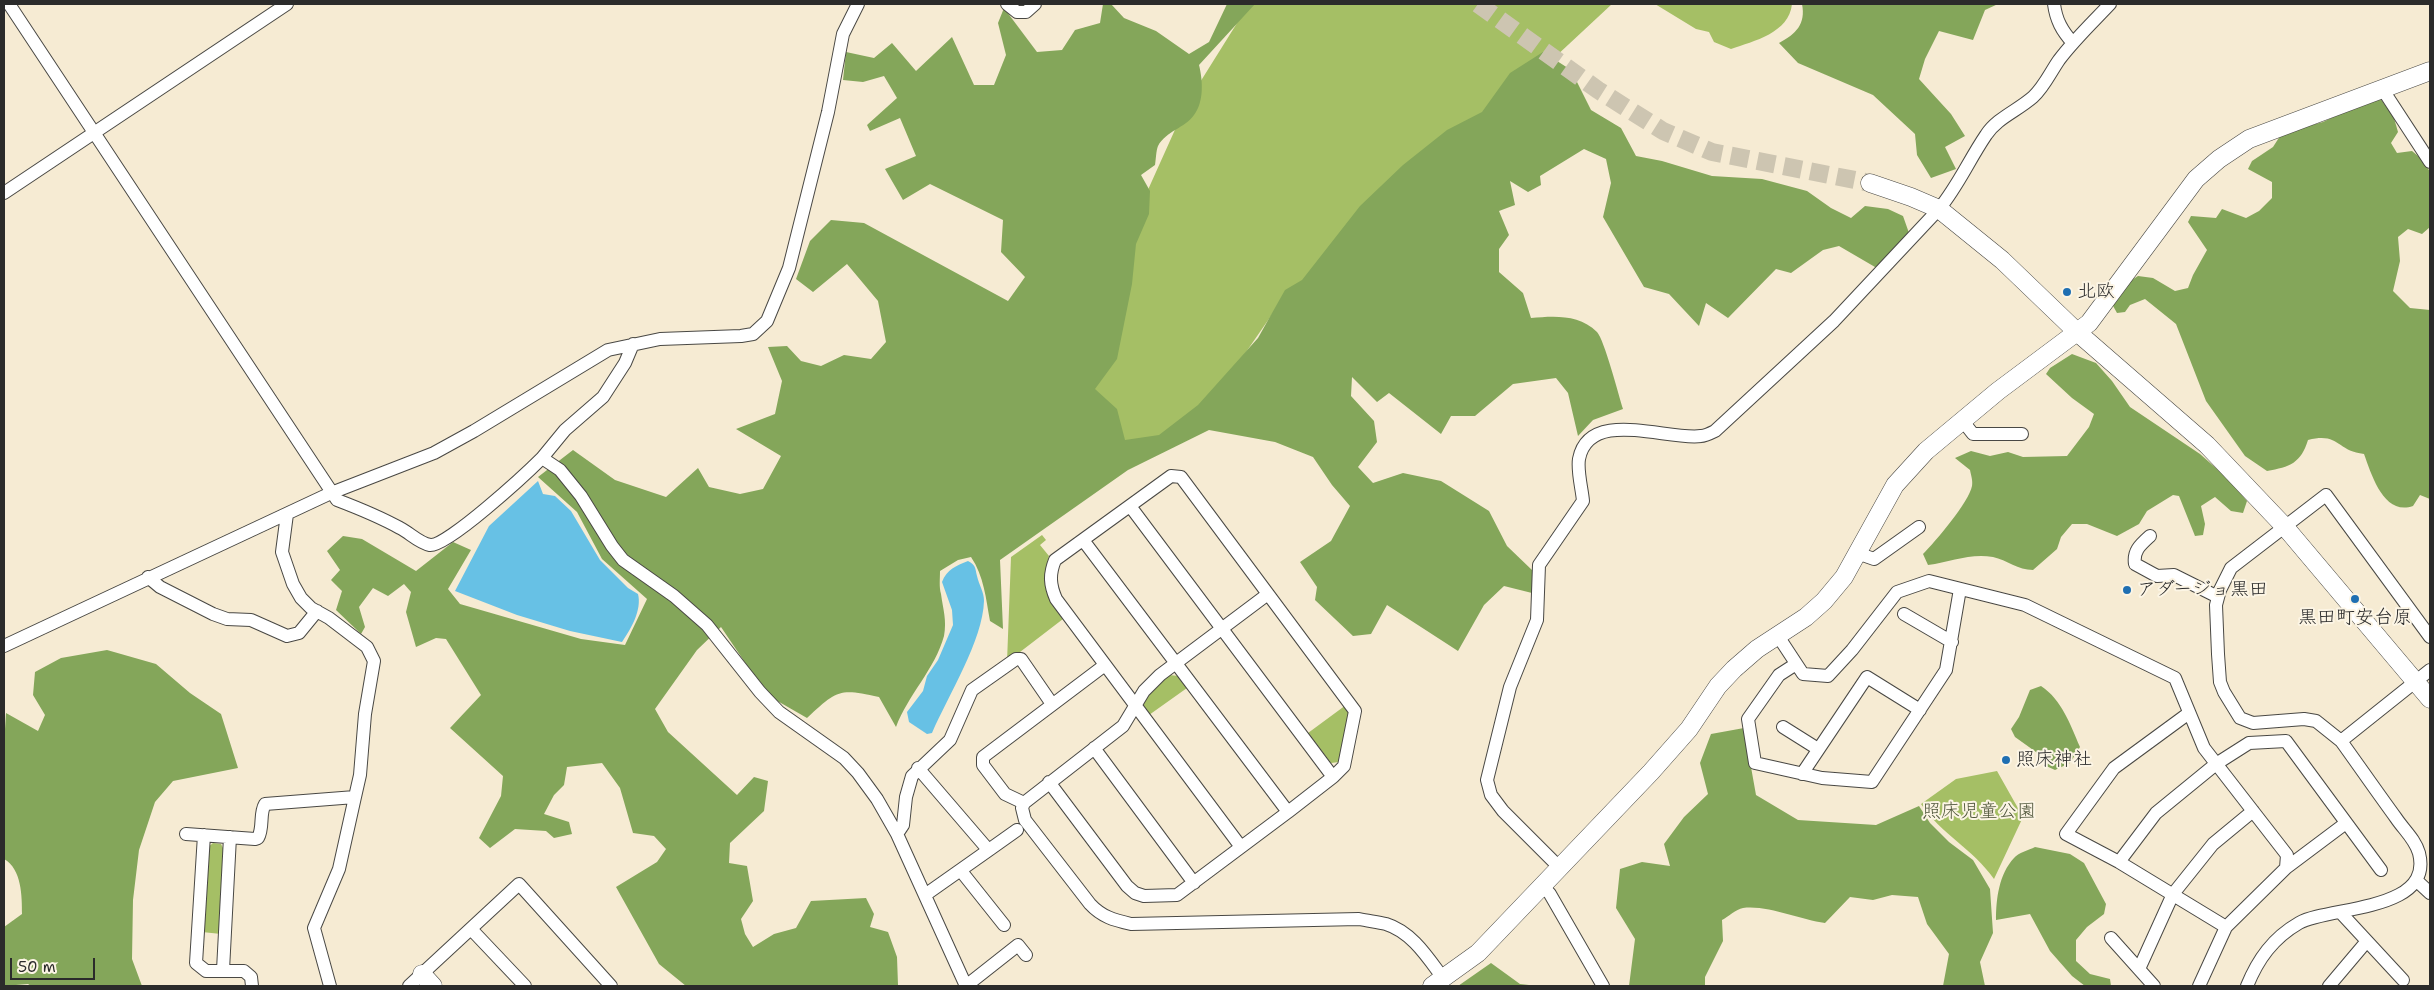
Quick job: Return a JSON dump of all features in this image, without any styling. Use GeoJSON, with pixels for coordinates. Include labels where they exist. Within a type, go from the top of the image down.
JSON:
{"type":"FeatureCollection","features":[{"type":"Feature","properties":{"kind":"street"},"geometry":{"type":"LineString","coordinates":[[9,4],[330,493],[337,500],[380,518],[423,543],[432,545],[439,543],[510,488],[542,458],[565,430],[603,397],[625,363],[633,344]]}},
{"type":"Feature","properties":{"kind":"street"},"geometry":{"type":"LineString","coordinates":[[4,193],[287,4]]}},
{"type":"Feature","properties":{"kind":"street"},"geometry":{"type":"LineString","coordinates":[[4,646],[330,493],[434,453],[474,432],[608,350],[660,339],[753,334],[767,321],[789,268],[828,112],[843,34],[852,12],[858,4]]}},
{"type":"Feature","properties":{"kind":"street"},"geometry":{"type":"LineString","coordinates":[[1007,4],[1017,12],[1026,12],[1035,4]]}},
{"type":"Feature","properties":{"kind":"street"},"geometry":{"type":"LineString","coordinates":[[2054,4],[2055,16],[2061,28],[2073,43]]}},
{"type":"Feature","properties":{"kind":"street"},"geometry":{"type":"LineString","coordinates":[[1559,867],[1503,811],[1491,795],[1487,780],[1510,687],[1537,620],[1539,565],[1583,501],[1579,459],[1587,442],[1601,433],[1623,429],[1700,436],[1715,431],[1834,321],[1939,209],[1954,192],[1986,135],[1997,122],[2032,98],[2043,86],[2058,61],[2110,4]]}},
{"type":"Feature","properties":{"kind":"street"},"geometry":{"type":"LineString","coordinates":[[1268,594],[1151,683],[1123,726],[1024,803],[1022,808],[1025,820],[1090,904],[1099,913],[1114,920],[1131,924],[1359,919],[1388,924],[1406,935],[1421,949],[1437,982],[1478,953],[1666,756],[1718,686],[1734,669],[1806,617],[1824,601],[1844,577],[1895,485],[1926,451],[1998,391],[2089,323],[2196,180],[2219,159],[2249,139],[2430,72]]}},
{"type":"Feature","properties":{"kind":"street"},"geometry":{"type":"LineString","coordinates":[[2383,90],[2430,162]]}},
{"type":"Feature","properties":{"kind":"street"},"geometry":{"type":"LineString","coordinates":[[1870,183],[1939,209],[2002,260],[2077,332],[2207,445],[2285,527],[2430,699]]}},
{"type":"Feature","properties":{"kind":"street"},"geometry":{"type":"LineString","coordinates":[[1962,420],[1973,434],[2022,434]]}},
{"type":"Feature","properties":{"kind":"street"},"geometry":{"type":"LineString","coordinates":[[542,458],[560,470],[581,496],[612,546],[623,560],[674,596],[707,625],[760,692],[779,712],[844,758],[858,773],[877,799],[897,834],[966,986],[1018,945],[1026,955]]}},
{"type":"Feature","properties":{"kind":"street"},"geometry":{"type":"LineString","coordinates":[[1050,782],[1127,886],[1135,893],[1144,896],[1177,895],[1288,812],[1333,777],[1344,766],[1354,711],[1181,477],[1171,476],[1055,560],[1050,584],[1056,600],[1241,847]]}},
{"type":"Feature","properties":{"kind":"street"},"geometry":{"type":"LineString","coordinates":[[2430,637],[2326,495],[2245,555],[2231,568],[2216,605],[2220,682],[2240,718],[2253,723],[2304,719],[2316,721],[2341,740],[2414,840],[2419,853],[2422,874],[2430,893]]}},
{"type":"Feature","properties":{"kind":"street"},"geometry":{"type":"LineString","coordinates":[[1130,506],[1333,777]]}},
{"type":"Feature","properties":{"kind":"street"},"geometry":{"type":"LineString","coordinates":[[287,514],[282,552],[288,574],[301,598],[317,612],[329,618],[367,647],[374,661],[366,706],[360,775],[339,869],[314,928],[330,986]]}},
{"type":"Feature","properties":{"kind":"street"},"geometry":{"type":"LineString","coordinates":[[1857,553],[1874,559],[1919,528]]}},
{"type":"Feature","properties":{"kind":"street"},"geometry":{"type":"LineString","coordinates":[[2150,536],[2138,546],[2134,556],[2135,564],[2157,576],[2174,575],[2218,597]]}},
{"type":"Feature","properties":{"kind":"street"},"geometry":{"type":"LineString","coordinates":[[1083,540],[1288,812]]}},
{"type":"Feature","properties":{"kind":"street"},"geometry":{"type":"LineString","coordinates":[[148,577],[166,591],[213,614],[227,619],[251,620],[288,636],[299,633],[317,612]]}},
{"type":"Feature","properties":{"kind":"street"},"geometry":{"type":"LineString","coordinates":[[1778,636],[1803,674],[1828,676],[1852,650],[1897,592],[1929,581],[2025,605],[2175,678],[2204,748],[2287,855],[2286,868]]}},
{"type":"Feature","properties":{"kind":"street"},"geometry":{"type":"LineString","coordinates":[[1796,664],[1779,675],[1748,719],[1755,763],[1822,778],[1872,782],[1946,670],[1960,588]]}},
{"type":"Feature","properties":{"kind":"street"},"geometry":{"type":"LineString","coordinates":[[1904,614],[1952,642]]}},
{"type":"Feature","properties":{"kind":"street"},"geometry":{"type":"LineString","coordinates":[[897,834],[904,825],[906,797],[912,776],[918,768],[950,740],[972,690],[1016,659],[1021,659],[1052,704]]}},
{"type":"Feature","properties":{"kind":"street"},"geometry":{"type":"LineString","coordinates":[[1024,803],[1005,794],[983,765],[982,760],[987,753],[1105,665]]}},
{"type":"Feature","properties":{"kind":"street"},"geometry":{"type":"LineString","coordinates":[[2341,740],[2430,670]]}},
{"type":"Feature","properties":{"kind":"street"},"geometry":{"type":"LineString","coordinates":[[1802,774],[1867,677],[1920,710]]}},
{"type":"Feature","properties":{"kind":"street"},"geometry":{"type":"LineString","coordinates":[[2190,713],[2114,768],[2066,834],[2119,862],[2226,927]]}},
{"type":"Feature","properties":{"kind":"street"},"geometry":{"type":"LineString","coordinates":[[1783,727],[1818,749]]}},
{"type":"Feature","properties":{"kind":"street"},"geometry":{"type":"LineString","coordinates":[[2119,862],[2156,813],[2216,764],[2249,743],[2286,741],[2381,870]]}},
{"type":"Feature","properties":{"kind":"street"},"geometry":{"type":"LineString","coordinates":[[1094,748],[1194,883]]}},
{"type":"Feature","properties":{"kind":"street"},"geometry":{"type":"LineString","coordinates":[[918,768],[980,839],[986,852]]}},
{"type":"Feature","properties":{"kind":"street"},"geometry":{"type":"LineString","coordinates":[[186,834],[258,838],[261,831],[262,809],[265,804],[355,797]]}},
{"type":"Feature","properties":{"kind":"street"},"geometry":{"type":"LineString","coordinates":[[2139,970],[2173,894],[2213,844],[2253,811]]}},
{"type":"Feature","properties":{"kind":"street"},"geometry":{"type":"LineString","coordinates":[[2199,986],[2226,927],[2286,868],[2346,823]]}},
{"type":"Feature","properties":{"kind":"street"},"geometry":{"type":"LineString","coordinates":[[924,895],[1016,830]]}},
{"type":"Feature","properties":{"kind":"street"},"geometry":{"type":"LineString","coordinates":[[204,836],[195,959],[200,968],[206,971],[244,971],[250,977],[252,986]]}},
{"type":"Feature","properties":{"kind":"street"},"geometry":{"type":"LineString","coordinates":[[223,970],[230,837]]}},
{"type":"Feature","properties":{"kind":"street"},"geometry":{"type":"LineString","coordinates":[[961,870],[1004,925]]}},
{"type":"Feature","properties":{"kind":"street"},"geometry":{"type":"LineString","coordinates":[[2247,986],[2262,954],[2280,936],[2315,916],[2341,913],[2389,900],[2422,874]]}},
{"type":"Feature","properties":{"kind":"street"},"geometry":{"type":"LineString","coordinates":[[421,982],[471,929],[519,884],[606,984]]}},
{"type":"Feature","properties":{"kind":"street"},"geometry":{"type":"LineString","coordinates":[[1542,885],[1550,894],[1603,986]]}},
{"type":"Feature","properties":{"kind":"street"},"geometry":{"type":"LineString","coordinates":[[2341,913],[2403,980]]}},
{"type":"Feature","properties":{"kind":"street"},"geometry":{"type":"LineString","coordinates":[[471,929],[525,986]]}},
{"type":"Feature","properties":{"kind":"street"},"geometry":{"type":"LineString","coordinates":[[2111,938],[2154,986]]}},
{"type":"Feature","properties":{"kind":"street"},"geometry":{"type":"LineString","coordinates":[[2329,986],[2367,941]]}},
{"type":"Feature","properties":{"kind":"green space"},"geometry":{"type":"Polygon","coordinates":[[[1103,4],[1111,4],[1124,18],[1156,31],[1189,54],[1209,42],[1227,4],[1255,4],[1199,65],[1202,91],[1197,110],[1186,123],[1161,141],[1157,148],[1155,165],[1141,175],[1150,191],[1149,214],[1136,244],[1132,284],[1117,359],[1095,389],[1117,409],[1125,440],[1159,435],[1198,405],[1258,338],[1285,290],[1302,280],[1360,206],[1403,165],[1447,130],[1482,112],[1510,73],[1543,52],[1571,70],[1591,110],[1621,128],[1636,156],[1662,161],[1712,176],[1762,179],[1807,191],[1831,208],[1851,218],[1865,206],[1888,209],[1903,216],[1909,233],[1883,266],[1875,267],[1839,246],[1823,250],[1791,273],[1776,269],[1728,318],[1706,303],[1699,326],[1669,294],[1644,287],[1603,217],[1611,183],[1606,159],[1584,149],[1540,176],[1541,185],[1528,192],[1510,181],[1515,205],[1499,211],[1509,235],[1499,249],[1499,272],[1523,293],[1531,318],[1557,317],[1574,319],[1590,326],[1597,332],[1607,356],[1623,409],[1593,420],[1578,436],[1568,393],[1556,378],[1513,384],[1475,416],[1451,416],[1441,434],[1389,393],[1377,402],[1352,377],[1351,396],[1374,421],[1377,442],[1358,467],[1373,483],[1403,473],[1441,481],[1489,511],[1507,546],[1533,571],[1532,593],[1504,586],[1484,605],[1458,651],[1387,605],[1371,634],[1353,636],[1315,600],[1317,587],[1300,562],[1331,541],[1350,506],[1332,485],[1313,457],[1275,442],[1209,430],[1128,470],[1000,560],[1003,629],[990,621],[982,580],[971,557],[958,560],[940,571],[940,589],[945,620],[944,636],[934,660],[907,704],[896,727],[879,697],[847,692],[832,697],[807,718],[767,695],[721,627],[697,650],[655,709],[668,732],[737,795],[754,777],[768,781],[764,811],[730,843],[729,863],[747,866],[753,901],[741,919],[745,934],[753,947],[774,934],[796,928],[811,901],[866,898],[874,914],[870,927],[888,932],[897,957],[898,985],[686,986],[659,964],[616,887],[657,862],[666,849],[654,836],[633,833],[620,788],[602,763],[567,767],[564,785],[554,795],[544,814],[569,822],[572,834],[554,838],[546,831],[515,829],[490,848],[479,838],[501,796],[503,776],[450,728],[481,695],[446,639],[436,638],[416,647],[406,612],[411,592],[404,584],[388,596],[373,588],[359,607],[365,627],[361,634],[336,610],[342,591],[331,580],[340,570],[327,551],[343,536],[362,539],[416,571],[453,542],[471,550],[448,589],[460,604],[581,639],[625,645],[647,599],[602,559],[577,512],[538,477],[573,450],[615,480],[666,497],[698,468],[709,487],[740,494],[763,489],[781,456],[736,429],[775,414],[782,381],[768,347],[787,346],[801,361],[821,366],[844,355],[871,359],[886,342],[878,301],[847,264],[813,292],[796,279],[810,241],[831,220],[864,223],[1008,301],[1025,277],[1001,252],[1003,220],[930,184],[903,200],[885,169],[916,156],[900,118],[870,131],[867,125],[897,98],[884,76],[863,82],[843,80],[846,52],[874,58],[892,43],[916,71],[952,37],[974,85],[994,85],[1006,55],[998,23],[1004,8],[1037,52],[1062,50],[1075,30],[1100,23],[1103,4]]]}},
{"type":"Feature","properties":{"kind":"green space"},"geometry":{"type":"Polygon","coordinates":[[[1249,4],[1612,4],[1409,193],[1273,313],[1195,426],[1150,454],[1115,439],[1089,401],[1138,212],[1187,103],[1249,4]]]}},
{"type":"Feature","properties":{"kind":"green space"},"geometry":{"type":"Polygon","coordinates":[[[1655,4],[1792,4],[1789,14],[1777,29],[1760,39],[1731,49],[1714,42],[1709,32],[1696,29],[1655,4]]]}},
{"type":"Feature","properties":{"kind":"green space"},"geometry":{"type":"Polygon","coordinates":[[[1802,4],[1998,4],[1985,10],[1973,40],[1939,31],[1925,59],[1919,79],[1951,114],[1965,136],[1945,147],[1956,169],[1931,178],[1917,155],[1915,134],[1873,95],[1798,63],[1779,43],[1795,32],[1801,23],[1802,4]]]}},
{"type":"Feature","properties":{"kind":"green space"},"geometry":{"type":"Polygon","coordinates":[[[2380,98],[2394,118],[2398,132],[2391,143],[2397,153],[2412,151],[2423,160],[2430,172],[2430,227],[2422,234],[2408,229],[2398,237],[2400,261],[2393,291],[2410,308],[2430,310],[2430,499],[2420,495],[2413,506],[2403,508],[2387,500],[2381,492],[2375,483],[2364,454],[2355,452],[2326,438],[2308,440],[2298,459],[2294,463],[2282,468],[2267,471],[2245,456],[2206,401],[2176,324],[2145,299],[2130,305],[2125,312],[2117,313],[2112,304],[2127,283],[2138,276],[2153,278],[2175,291],[2188,288],[2207,250],[2188,222],[2191,216],[2216,218],[2222,209],[2246,218],[2259,211],[2272,198],[2272,182],[2248,169],[2252,161],[2273,147],[2282,133],[2323,122],[2380,98]]]}},
{"type":"Feature","properties":{"kind":"green space"},"geometry":{"type":"Polygon","coordinates":[[[2072,354],[2096,363],[2112,381],[2130,407],[2200,454],[2226,477],[2247,501],[2243,513],[2231,511],[2215,497],[2201,506],[2205,524],[2203,535],[2195,536],[2179,496],[2173,495],[2147,511],[2139,524],[2117,536],[2087,524],[2072,524],[2061,537],[2057,549],[2033,570],[2022,568],[1998,558],[1985,556],[1968,557],[1928,565],[1923,554],[1965,502],[1972,486],[1970,470],[1955,458],[1971,451],[1990,456],[2008,452],[2023,457],[2067,456],[2089,427],[2094,414],[2072,398],[2046,374],[2050,368],[2072,354]]]}},
{"type":"Feature","properties":{"kind":"green space"},"geometry":{"type":"Polygon","coordinates":[[[1042,535],[1046,540],[1040,545],[1049,556],[1046,574],[1047,589],[1049,596],[1063,619],[1007,662],[1011,557],[1042,535]]]}},
{"type":"Feature","properties":{"kind":"green space"},"geometry":{"type":"Polygon","coordinates":[[[107,650],[156,664],[190,693],[221,714],[238,768],[173,781],[155,802],[139,850],[133,900],[132,959],[142,986],[31,986],[28,984],[4,986],[4,927],[22,914],[18,876],[4,859],[4,745],[6,713],[38,731],[45,715],[33,695],[35,672],[61,658],[107,650]]]}},
{"type":"Feature","properties":{"kind":"green space"},"geometry":{"type":"Polygon","coordinates":[[[1169,675],[1179,676],[1187,688],[1149,715],[1144,708],[1144,699],[1169,675]]]}},
{"type":"Feature","properties":{"kind":"green space"},"geometry":{"type":"Polygon","coordinates":[[[2041,686],[2060,705],[2080,747],[2070,763],[2055,770],[2044,765],[2036,752],[2015,737],[2011,729],[2019,717],[2030,690],[2041,686]]]}},
{"type":"Feature","properties":{"kind":"green space"},"geometry":{"type":"Polygon","coordinates":[[[1346,705],[1350,711],[1339,762],[1331,763],[1308,733],[1346,705]]]}},
{"type":"Feature","properties":{"kind":"green space"},"geometry":{"type":"Polygon","coordinates":[[[1744,728],[1756,795],[1798,820],[1876,825],[1919,806],[1930,823],[1949,842],[1973,860],[1990,889],[1993,933],[1980,962],[1985,986],[1943,986],[1949,954],[1927,924],[1918,897],[1892,895],[1873,900],[1850,897],[1825,923],[1763,909],[1740,909],[1722,920],[1723,941],[1705,977],[1705,986],[1629,986],[1635,939],[1616,908],[1620,869],[1642,862],[1670,866],[1664,844],[1684,817],[1708,794],[1700,763],[1711,734],[1744,728]]]}},
{"type":"Feature","properties":{"kind":"green space","name":"照床児童公園"},"geometry":{"type":"Polygon","coordinates":[[[1997,771],[2023,817],[1994,879],[1977,859],[1929,815],[1921,804],[1956,779],[1997,771]]]}},
{"type":"Feature","properties":{"kind":"green space"},"geometry":{"type":"Polygon","coordinates":[[[213,843],[221,844],[223,848],[221,934],[202,932],[207,848],[213,843]]]}},
{"type":"Feature","properties":{"kind":"green space"},"geometry":{"type":"Polygon","coordinates":[[[2035,847],[2070,854],[2084,863],[2106,904],[2104,914],[2087,927],[2076,940],[2076,961],[2090,974],[2110,979],[2111,986],[2085,986],[2072,976],[2050,951],[2030,914],[1996,920],[1998,895],[2005,871],[2016,856],[2035,847]]]}},
{"type":"Feature","properties":{"kind":"green space"},"geometry":{"type":"Polygon","coordinates":[[[1491,963],[1520,984],[1538,986],[1458,986],[1491,963]]]}},
{"type":"Feature","properties":{"kind":"water"},"geometry":{"type":"Polygon","coordinates":[[[538,481],[543,494],[555,496],[571,511],[600,560],[628,588],[638,594],[637,613],[622,642],[570,631],[517,615],[455,591],[489,526],[538,481]]]}},
{"type":"Feature","properties":{"kind":"water"},"geometry":{"type":"Polygon","coordinates":[[[968,561],[975,567],[984,601],[978,633],[964,668],[932,733],[927,734],[909,722],[907,712],[923,691],[927,676],[938,660],[953,625],[952,610],[942,582],[949,571],[968,561]]]}},
{"type":"Feature","properties":{"kind":"tunnel"},"geometry":{"type":"LineString","coordinates":[[1478,4],[1598,90],[1663,131],[1712,152],[1870,183]]}},
{"type":"Feature","properties":{"kind":"place","name":"北欧"},"geometry":{"type":"Point","coordinates":[2067,292]}},
{"type":"Feature","properties":{"kind":"place","name":"アダージョ黒田"},"geometry":{"type":"Point","coordinates":[2127,590]}},
{"type":"Feature","properties":{"kind":"place","name":"黒田町安台原"},"geometry":{"type":"Point","coordinates":[2355,599]}},
{"type":"Feature","properties":{"kind":"place","name":"照床神社"},"geometry":{"type":"Point","coordinates":[2006,760]}}]}
